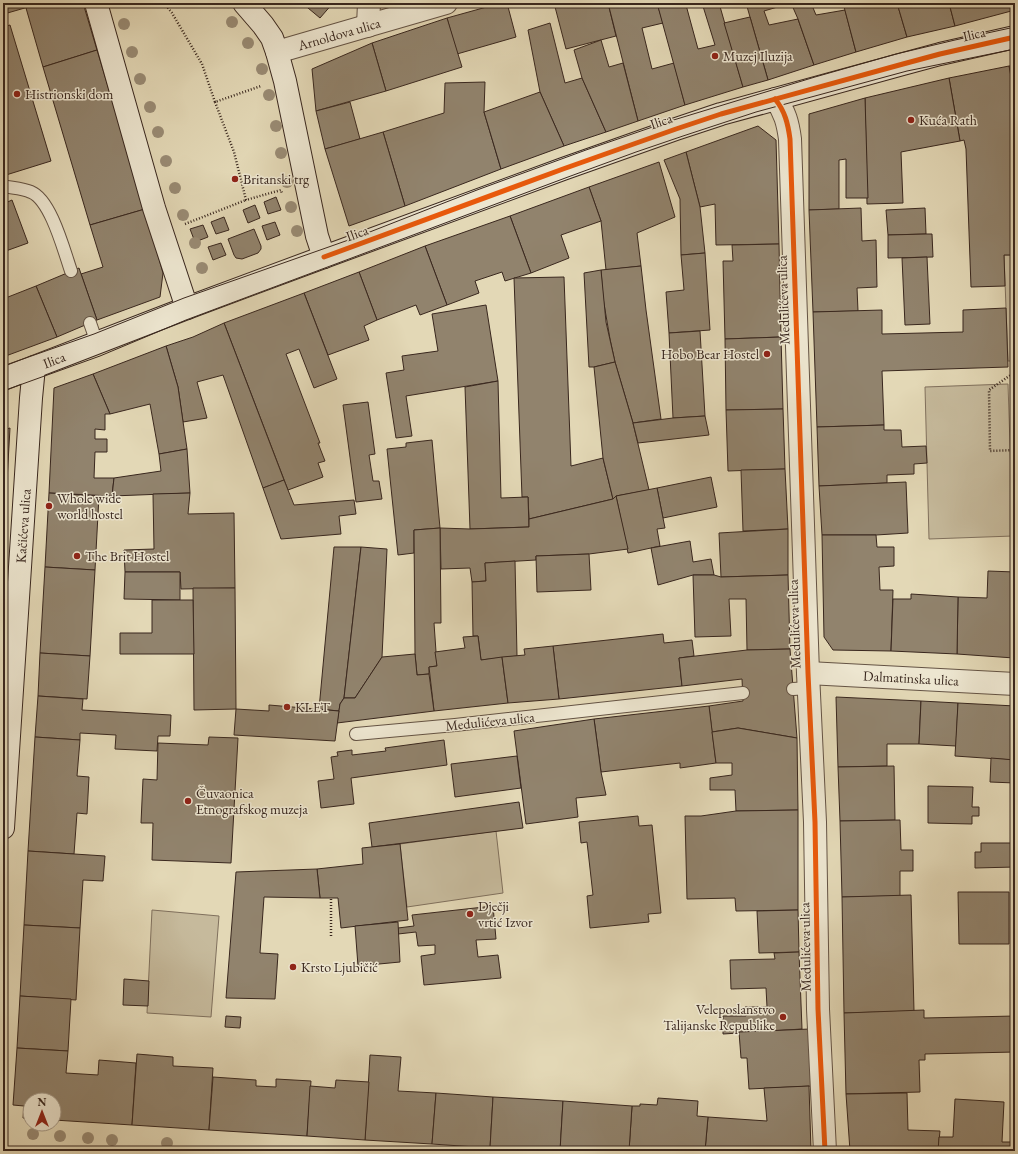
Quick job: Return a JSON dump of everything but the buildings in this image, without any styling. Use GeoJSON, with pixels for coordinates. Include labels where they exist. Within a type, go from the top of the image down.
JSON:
{"type":"FeatureCollection","features":[{"type":"Feature","properties":{"kind":"street"},"geometry":{"type":"LineString","coordinates":[[96,3],[154,208],[188,308]]}},
{"type":"Feature","properties":{"kind":"street"},"geometry":{"type":"LineString","coordinates":[[244,3],[272,38],[277,52],[285,81],[317,236],[324,257]]}},
{"type":"Feature","properties":{"kind":"street"},"geometry":{"type":"LineString","coordinates":[[368,26],[369,3]]}},
{"type":"Feature","properties":{"kind":"street","name":"Arnoldova ulica"},"geometry":{"type":"LineString","coordinates":[[277,52],[446,3]]}},
{"type":"Feature","properties":{"kind":"street","name":"Ilica"},"geometry":{"type":"LineString","coordinates":[[3,379],[34,367],[93,333],[188,308],[676,128],[720,114],[940,54],[1015,37]]}},
{"type":"Feature","properties":{"kind":"street","name":"Medulićeva ulica"},"geometry":{"type":"LineString","coordinates":[[776,99],[781,105],[784,113],[790,139],[803,683],[815,822],[818,1009],[825,1151]]}},
{"type":"Feature","properties":{"kind":"street","name":"Kačićeva ulica"},"geometry":{"type":"LineString","coordinates":[[3,828],[34,367]]}},
{"type":"Feature","properties":{"kind":"street","name":"Dalmatinska ulica"},"geometry":{"type":"LineString","coordinates":[[803,683],[1015,684]]}},
{"type":"Feature","properties":{"kind":"lane"},"geometry":{"type":"LineString","coordinates":[[3,186],[32,192],[43,201],[51,214],[71,271]]}},
{"type":"Feature","properties":{"kind":"lane","name":"Medulićeva ulica"},"geometry":{"type":"LineString","coordinates":[[356,734],[455,725],[743,692]]}},
{"type":"Feature","properties":{"kind":"path"},"geometry":{"type":"LineString","coordinates":[[164,3],[172,13],[202,64],[234,152],[246,200]]}},
{"type":"Feature","properties":{"kind":"path"},"geometry":{"type":"LineString","coordinates":[[215,102],[262,86]]}},
{"type":"Feature","properties":{"kind":"path"},"geometry":{"type":"LineString","coordinates":[[182,226],[246,200],[281,190],[283,198]]}},
{"type":"Feature","properties":{"kind":"path"},"geometry":{"type":"LineString","coordinates":[[1015,372],[988,390],[990,451],[1015,450]]}},
{"type":"Feature","properties":{"kind":"path"},"geometry":{"type":"LineString","coordinates":[[331,899],[332,936]]}},
{"type":"Feature","properties":{"kind":"shaded area"},"geometry":{"type":"Polygon","coordinates":[[[1004,255],[1015,255],[1015,361],[1008,361],[1004,255]]]}},
{"type":"Feature","properties":{"kind":"shaded area"},"geometry":{"type":"Polygon","coordinates":[[[1008,384],[1013,536],[929,539],[925,387],[1008,384]]]}},
{"type":"Feature","properties":{"kind":"shaded area"},"geometry":{"type":"Polygon","coordinates":[[[496,831],[503,893],[407,907],[400,844],[496,831]]]}},
{"type":"Feature","properties":{"kind":"shaded area"},"geometry":{"type":"Polygon","coordinates":[[[152,910],[219,916],[211,1017],[147,1013],[152,910]]]}},
{"type":"Feature","properties":{"kind":"tram line"},"geometry":{"type":"LineString","coordinates":[[3,366],[94,334],[184,298],[357,237],[477,190],[667,122],[896,54],[1015,27]]}},
{"type":"Feature","properties":{"kind":"tram line"},"geometry":{"type":"LineString","coordinates":[[3,391],[100,356],[186,320],[568,177],[683,136],[756,112],[907,71],[1015,49]]}},
{"type":"Feature","properties":{"kind":"cycle path"},"geometry":{"type":"LineString","coordinates":[[324,257],[563,169],[721,114],[940,54],[1015,37]]}},
{"type":"Feature","properties":{"kind":"cycle path"},"geometry":{"type":"LineString","coordinates":[[775,99],[786,118],[790,139],[808,673],[815,822],[818,1009],[825,1151]]}},
{"type":"Feature","properties":{"kind":"place","name":"Muzej Iluzija"},"geometry":{"type":"Point","coordinates":[715,56]}},
{"type":"Feature","properties":{"kind":"place","name":"Histrionski dom"},"geometry":{"type":"Point","coordinates":[17,94]}},
{"type":"Feature","properties":{"kind":"place","name":"Kuća Rath"},"geometry":{"type":"Point","coordinates":[911,120]}},
{"type":"Feature","properties":{"kind":"place","name":"Britanski trg"},"geometry":{"type":"Point","coordinates":[235,179]}},
{"type":"Feature","properties":{"kind":"place","name":"Hobo Bear Hostel"},"geometry":{"type":"Point","coordinates":[767,354]}},
{"type":"Feature","properties":{"kind":"place","name":"Whole wide world hostel"},"geometry":{"type":"Point","coordinates":[49,506]}},
{"type":"Feature","properties":{"kind":"place","name":"The Brit Hostel"},"geometry":{"type":"Point","coordinates":[77,556]}},
{"type":"Feature","properties":{"kind":"place","name":"KLET"},"geometry":{"type":"Point","coordinates":[287,707]}},
{"type":"Feature","properties":{"kind":"place","name":"Čuvaonica Etnografskog muzeja"},"geometry":{"type":"Point","coordinates":[188,801]}},
{"type":"Feature","properties":{"kind":"place","name":"Dječji vrtić Izvor"},"geometry":{"type":"Point","coordinates":[470,914]}},
{"type":"Feature","properties":{"kind":"place","name":"Krsto Ljubičić"},"geometry":{"type":"Point","coordinates":[293,967]}},
{"type":"Feature","properties":{"kind":"place","name":"Veleposlanstvo Talijanske Republike"},"geometry":{"type":"Point","coordinates":[783,1017]}}]}
